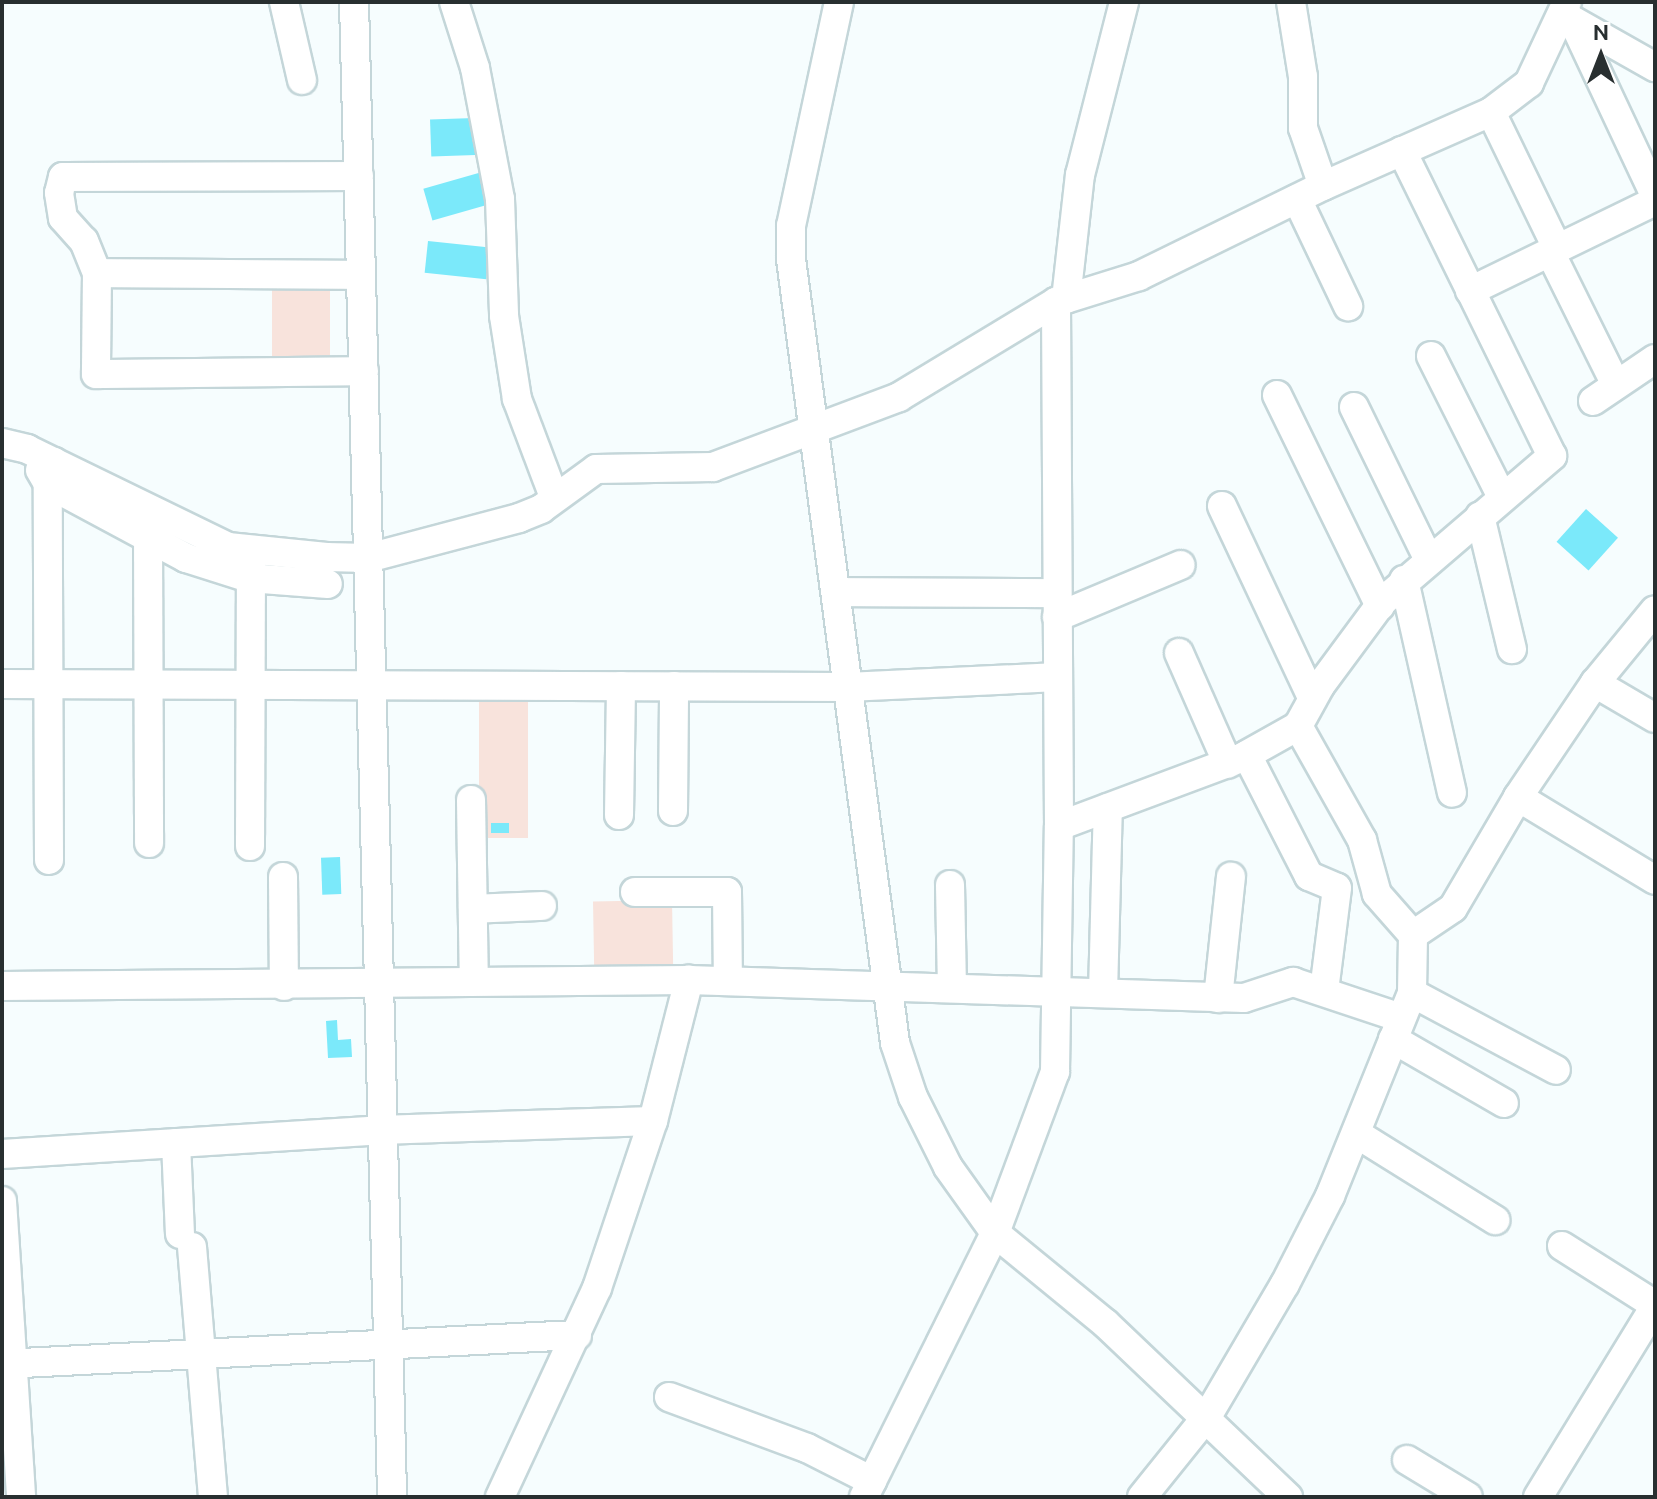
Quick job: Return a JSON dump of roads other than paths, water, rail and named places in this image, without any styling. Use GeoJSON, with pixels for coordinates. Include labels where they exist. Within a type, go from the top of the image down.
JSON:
{"type":"FeatureCollection","features":[{"type":"Feature","properties":{"kind":"street"},"geometry":{"type":"LineString","coordinates":[[284,2],[302,80]]}},
{"type":"Feature","properties":{"kind":"street"},"geometry":{"type":"LineString","coordinates":[[354,2],[380,984],[380,1130],[392,1497]]}},
{"type":"Feature","properties":{"kind":"street"},"geometry":{"type":"LineString","coordinates":[[454,2],[475,68],[500,199],[504,316],[517,399],[554,497]]}},
{"type":"Feature","properties":{"kind":"street"},"geometry":{"type":"LineString","coordinates":[[839,2],[791,226],[847,687],[895,1043],[913,1097],[948,1167],[995,1233],[1208,1415],[1288,1497]]}},
{"type":"Feature","properties":{"kind":"street"},"geometry":{"type":"LineString","coordinates":[[669,1397],[807,1448],[868,1489],[995,1233],[1055,1072],[1061,300],[1080,175],[1124,2]]}},
{"type":"Feature","properties":{"kind":"street"},"geometry":{"type":"LineString","coordinates":[[1291,2],[1303,77],[1303,128],[1323,186]]}},
{"type":"Feature","properties":{"kind":"street"},"geometry":{"type":"LineString","coordinates":[[1568,13],[1653,69]]}},
{"type":"Feature","properties":{"kind":"street"},"geometry":{"type":"LineString","coordinates":[[2,461],[51,473],[185,530],[251,566],[368,558],[519,518],[596,469],[713,467],[899,397],[1061,300],[1139,276],[1323,186],[1491,112],[1529,83],[1568,13]]}},
{"type":"Feature","properties":{"kind":"street"},"geometry":{"type":"LineString","coordinates":[[1568,13],[1655,195]]}},
{"type":"Feature","properties":{"kind":"street"},"geometry":{"type":"LineString","coordinates":[[1491,112],[1616,385]]}},
{"type":"Feature","properties":{"kind":"street"},"geometry":{"type":"LineString","coordinates":[[1059,826],[1238,759],[1298,726],[1312,697],[1380,606],[1404,580],[1552,456],[1402,151]]}},
{"type":"Feature","properties":{"kind":"street"},"geometry":{"type":"LineString","coordinates":[[359,176],[63,177],[63,218],[84,241],[97,273],[96,374],[364,371]]}},
{"type":"Feature","properties":{"kind":"street"},"geometry":{"type":"LineString","coordinates":[[1297,199],[1348,306]]}},
{"type":"Feature","properties":{"kind":"street"},"geometry":{"type":"LineString","coordinates":[[1470,291],[1655,201]]}},
{"type":"Feature","properties":{"kind":"street"},"geometry":{"type":"LineString","coordinates":[[97,273],[361,275]]}},
{"type":"Feature","properties":{"kind":"street"},"geometry":{"type":"LineString","coordinates":[[1431,356],[1502,497]]}},
{"type":"Feature","properties":{"kind":"street"},"geometry":{"type":"LineString","coordinates":[[1593,401],[1655,359]]}},
{"type":"Feature","properties":{"kind":"street"},"geometry":{"type":"LineString","coordinates":[[1277,395],[1380,606]]}},
{"type":"Feature","properties":{"kind":"street"},"geometry":{"type":"LineString","coordinates":[[1354,407],[1428,558]]}},
{"type":"Feature","properties":{"kind":"street"},"geometry":{"type":"LineString","coordinates":[[2,443],[186,558],[251,566],[328,584]]}},
{"type":"Feature","properties":{"kind":"street"},"geometry":{"type":"LineString","coordinates":[[49,860],[51,473]]}},
{"type":"Feature","properties":{"kind":"street"},"geometry":{"type":"LineString","coordinates":[[1222,506],[1312,697]]}},
{"type":"Feature","properties":{"kind":"street"},"geometry":{"type":"LineString","coordinates":[[1480,516],[1512,649]]}},
{"type":"Feature","properties":{"kind":"street"},"geometry":{"type":"LineString","coordinates":[[148,534],[149,843]]}},
{"type":"Feature","properties":{"kind":"street"},"geometry":{"type":"LineString","coordinates":[[836,592],[1057,605],[1181,565]]}},
{"type":"Feature","properties":{"kind":"street"},"geometry":{"type":"LineString","coordinates":[[250,846],[251,566]]}},
{"type":"Feature","properties":{"kind":"street"},"geometry":{"type":"LineString","coordinates":[[1404,580],[1452,793]]}},
{"type":"Feature","properties":{"kind":"street"},"geometry":{"type":"LineString","coordinates":[[1142,1497],[1208,1415],[1298,1259],[1357,1134],[1402,1017],[1413,935],[1453,908],[1518,797],[1595,683],[1655,610]]}},
{"type":"Feature","properties":{"kind":"street"},"geometry":{"type":"LineString","coordinates":[[1179,653],[1238,759],[1309,876],[1337,888],[1324,991]]}},
{"type":"Feature","properties":{"kind":"street"},"geometry":{"type":"LineString","coordinates":[[2,684],[847,687],[1058,677]]}},
{"type":"Feature","properties":{"kind":"street"},"geometry":{"type":"LineString","coordinates":[[1595,683],[1655,718]]}},
{"type":"Feature","properties":{"kind":"street"},"geometry":{"type":"LineString","coordinates":[[619,815],[621,686]]}},
{"type":"Feature","properties":{"kind":"street"},"geometry":{"type":"LineString","coordinates":[[673,811],[674,686]]}},
{"type":"Feature","properties":{"kind":"street"},"geometry":{"type":"LineString","coordinates":[[1298,726],[1362,840],[1377,894],[1413,935]]}},
{"type":"Feature","properties":{"kind":"street"},"geometry":{"type":"LineString","coordinates":[[1518,797],[1655,880]]}},
{"type":"Feature","properties":{"kind":"street"},"geometry":{"type":"LineString","coordinates":[[471,800],[474,981]]}},
{"type":"Feature","properties":{"kind":"street"},"geometry":{"type":"LineString","coordinates":[[1103,993],[1108,808]]}},
{"type":"Feature","properties":{"kind":"street"},"geometry":{"type":"LineString","coordinates":[[283,877],[284,986]]}},
{"type":"Feature","properties":{"kind":"street"},"geometry":{"type":"LineString","coordinates":[[1218,998],[1231,877]]}},
{"type":"Feature","properties":{"kind":"street"},"geometry":{"type":"LineString","coordinates":[[950,885],[952,988]]}},
{"type":"Feature","properties":{"kind":"street"},"geometry":{"type":"LineString","coordinates":[[635,892],[727,892],[728,981]]}},
{"type":"Feature","properties":{"kind":"street"},"geometry":{"type":"LineString","coordinates":[[473,909],[542,906]]}},
{"type":"Feature","properties":{"kind":"street"},"geometry":{"type":"LineString","coordinates":[[2,986],[284,986],[689,980],[1244,998],[1293,982],[1556,1070]]}},
{"type":"Feature","properties":{"kind":"street"},"geometry":{"type":"LineString","coordinates":[[500,1497],[577,1335],[653,1121],[689,980]]}},
{"type":"Feature","properties":{"kind":"street"},"geometry":{"type":"LineString","coordinates":[[1402,1017],[1504,1103]]}},
{"type":"Feature","properties":{"kind":"street"},"geometry":{"type":"LineString","coordinates":[[2,1154],[380,1130],[653,1121]]}},
{"type":"Feature","properties":{"kind":"street"},"geometry":{"type":"LineString","coordinates":[[1357,1134],[1495,1220]]}},
{"type":"Feature","properties":{"kind":"street"},"geometry":{"type":"LineString","coordinates":[[176,1143],[201,1355],[213,1497]]}},
{"type":"Feature","properties":{"kind":"street"},"geometry":{"type":"LineString","coordinates":[[2,1201],[10,1469],[21,1497]]}},
{"type":"Feature","properties":{"kind":"street"},"geometry":{"type":"LineString","coordinates":[[1538,1497],[1655,1306],[1562,1246]]}},
{"type":"Feature","properties":{"kind":"street"},"geometry":{"type":"LineString","coordinates":[[6,1363],[577,1335]]}},
{"type":"Feature","properties":{"kind":"street"},"geometry":{"type":"LineString","coordinates":[[1407,1460],[1468,1497]]}}]}
